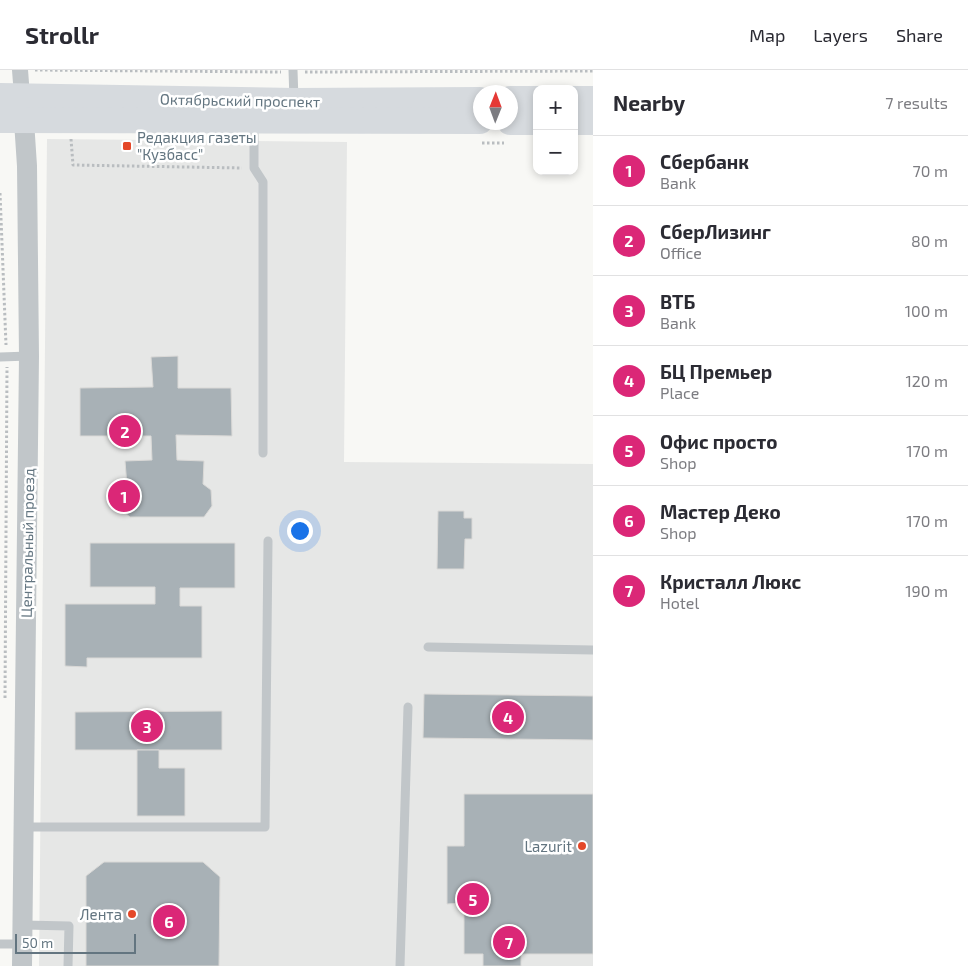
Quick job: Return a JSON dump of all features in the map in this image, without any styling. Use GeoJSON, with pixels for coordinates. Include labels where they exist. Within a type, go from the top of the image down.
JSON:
{"type":"FeatureCollection","features":[{"type":"Feature","properties":{"kind":"main road"},"geometry":{"type":"LineString","coordinates":[[518,99],[533,99]]}},
{"type":"Feature","properties":{"kind":"main road"},"geometry":{"type":"LineString","coordinates":[[578,99],[593,99]]}},
{"type":"Feature","properties":{"kind":"main road","name":"Октябрьский проспект"},"geometry":{"type":"LineString","coordinates":[[12,108],[294,101],[473,100]]}},
{"type":"Feature","properties":{"kind":"main road","name":"Октябрьский проспект"},"geometry":{"type":"LineString","coordinates":[[12,108],[254,121],[473,122]]}},
{"type":"Feature","properties":{"kind":"main road"},"geometry":{"type":"LineString","coordinates":[[518,122],[533,122]]}},
{"type":"Feature","properties":{"kind":"main road"},"geometry":{"type":"LineString","coordinates":[[578,122],[593,122]]}},
{"type":"Feature","properties":{"kind":"street"},"geometry":{"type":"LineString","coordinates":[[12,108],[20,70]]}},
{"type":"Feature","properties":{"kind":"street","name":"Центральный проезд"},"geometry":{"type":"LineString","coordinates":[[12,108],[27,166],[29,356],[22,966]]}},
{"type":"Feature","properties":{"kind":"lane"},"geometry":{"type":"LineString","coordinates":[[293,71],[294,101]]}},
{"type":"Feature","properties":{"kind":"lane"},"geometry":{"type":"LineString","coordinates":[[254,121],[254,168],[263,182],[263,453]]}},
{"type":"Feature","properties":{"kind":"lane"},"geometry":{"type":"LineString","coordinates":[[3,357],[29,356]]}},
{"type":"Feature","properties":{"kind":"lane"},"geometry":{"type":"LineString","coordinates":[[25,827],[265,826],[268,541]]}},
{"type":"Feature","properties":{"kind":"lane"},"geometry":{"type":"LineString","coordinates":[[428,647],[593,650]]}},
{"type":"Feature","properties":{"kind":"lane"},"geometry":{"type":"LineString","coordinates":[[400,966],[408,707]]}},
{"type":"Feature","properties":{"kind":"lane"},"geometry":{"type":"LineString","coordinates":[[0,944],[23,935],[69,926],[68,966]]}},
{"type":"Feature","properties":{"kind":"path"},"geometry":{"type":"LineString","coordinates":[[32,70],[593,72]]}},
{"type":"Feature","properties":{"kind":"path"},"geometry":{"type":"LineString","coordinates":[[73,165],[254,168]]}},
{"type":"Feature","properties":{"kind":"path"},"geometry":{"type":"LineString","coordinates":[[0,193],[6,705]]}},
{"type":"Feature","properties":{"kind":"shaded area"},"geometry":{"type":"Polygon","coordinates":[[[47,139],[347,142],[344,462],[593,464],[593,966],[39,966],[47,139]]]}},
{"type":"Feature","properties":{"kind":"building"},"geometry":{"type":"Polygon","coordinates":[[[178,356],[178,388],[231,388],[232,436],[176,435],[177,460],[204,461],[203,484],[211,490],[212,506],[204,517],[130,517],[119,508],[120,493],[127,486],[125,461],[152,460],[151,436],[80,436],[80,388],[153,387],[151,357],[178,356]]]}},
{"type":"Feature","properties":{"kind":"building"},"geometry":{"type":"Polygon","coordinates":[[[438,511],[464,511],[464,518],[472,518],[472,539],[465,539],[464,569],[437,569],[438,511]]]}},
{"type":"Feature","properties":{"kind":"building"},"geometry":{"type":"Polygon","coordinates":[[[90,543],[235,543],[235,588],[180,588],[180,606],[202,606],[202,658],[87,658],[87,667],[65,666],[65,604],[155,604],[155,587],[90,587],[90,543]]]}},
{"type":"Feature","properties":{"kind":"building"},"geometry":{"type":"Polygon","coordinates":[[[424,694],[593,696],[593,740],[423,738],[424,694]]]}},
{"type":"Feature","properties":{"kind":"building"},"geometry":{"type":"Polygon","coordinates":[[[222,711],[222,750],[75,750],[75,712],[222,711]]]}},
{"type":"Feature","properties":{"kind":"building"},"geometry":{"type":"Polygon","coordinates":[[[137,750],[159,750],[159,768],[185,768],[185,816],[137,816],[137,750]]]}},
{"type":"Feature","properties":{"kind":"building"},"geometry":{"type":"Polygon","coordinates":[[[464,794],[593,794],[593,954],[521,954],[521,966],[483,966],[483,954],[464,954],[464,903],[447,904],[447,846],[464,846],[464,794]]]}},
{"type":"Feature","properties":{"kind":"building"},"geometry":{"type":"Polygon","coordinates":[[[104,862],[203,862],[220,877],[219,966],[86,966],[86,876],[104,862]]]}},
{"type":"Feature","properties":{"kind":"place","name":"Редакция газеты \"Кузбасс\""},"geometry":{"type":"Point","coordinates":[127,146]}},
{"type":"Feature","properties":{"kind":"place","name":"СберЛизинг"},"geometry":{"type":"Point","coordinates":[125,431]}},
{"type":"Feature","properties":{"kind":"place","name":"Сбербанк"},"geometry":{"type":"Point","coordinates":[124,496]}},
{"type":"Feature","properties":{"kind":"place","name":"БЦ Премьер"},"geometry":{"type":"Point","coordinates":[508,717]}},
{"type":"Feature","properties":{"kind":"place","name":"ВТБ"},"geometry":{"type":"Point","coordinates":[147,726]}},
{"type":"Feature","properties":{"kind":"place","name":"Lazurit"},"geometry":{"type":"Point","coordinates":[582,846]}},
{"type":"Feature","properties":{"kind":"place","name":"Офис просто"},"geometry":{"type":"Point","coordinates":[473,899]}},
{"type":"Feature","properties":{"kind":"place","name":"Лента"},"geometry":{"type":"Point","coordinates":[132,914]}},
{"type":"Feature","properties":{"kind":"place","name":"Мастер Деко"},"geometry":{"type":"Point","coordinates":[169,921]}},
{"type":"Feature","properties":{"kind":"place","name":"Кристалл Люкс"},"geometry":{"type":"Point","coordinates":[509,942]}}]}
